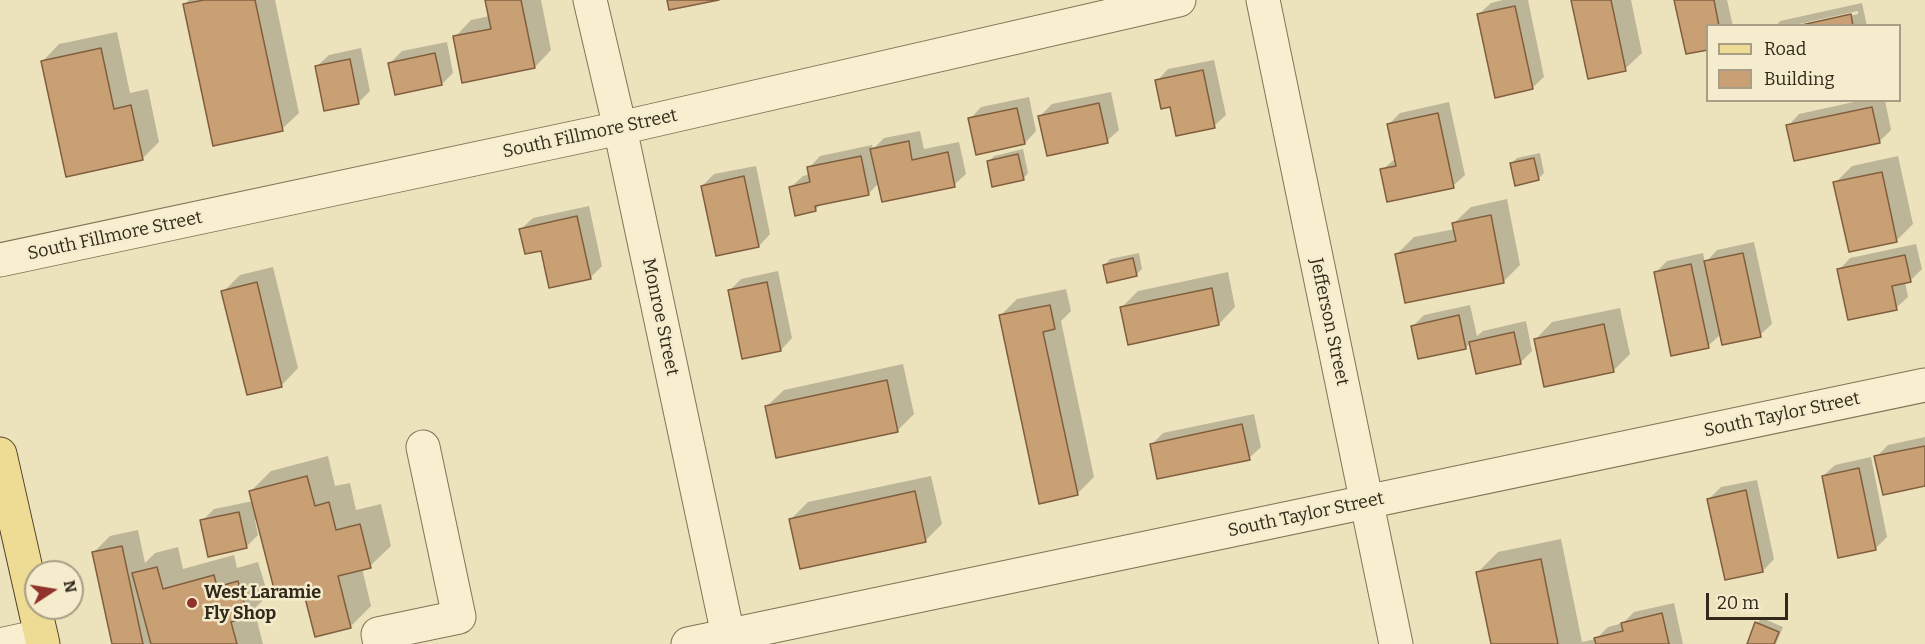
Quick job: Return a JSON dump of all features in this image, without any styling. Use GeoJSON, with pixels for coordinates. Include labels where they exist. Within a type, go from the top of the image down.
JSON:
{"type":"FeatureCollection","features":[{"type":"Feature","properties":{"kind":"main road"},"geometry":{"type":"LineString","coordinates":[[0,454],[42,640]]}},
{"type":"Feature","properties":{"kind":"street","name":"Monroe Street"},"geometry":{"type":"LineString","coordinates":[[590,0],[620,128],[728,635]]}},
{"type":"Feature","properties":{"kind":"street","name":"South Fillmore Street"},"geometry":{"type":"LineString","coordinates":[[0,260],[620,128],[1179,0]]}},
{"type":"Feature","properties":{"kind":"street","name":"Jefferson Street"},"geometry":{"type":"LineString","coordinates":[[1263,0],[1396,644]]}},
{"type":"Feature","properties":{"kind":"street","name":"South Taylor Street"},"geometry":{"type":"LineString","coordinates":[[688,644],[1925,385]]}},
{"type":"Feature","properties":{"kind":"street"},"geometry":{"type":"LineString","coordinates":[[380,644],[378,634],[459,617],[423,447]]}},
{"type":"Feature","properties":{"kind":"street"},"geometry":{"type":"LineString","coordinates":[[4,644],[42,640]]}},
{"type":"Feature","properties":{"kind":"building"},"geometry":{"type":"Polygon","coordinates":[[[204,0],[255,0],[283,131],[213,146],[183,4],[204,0]]]}},
{"type":"Feature","properties":{"kind":"building"},"geometry":{"type":"Polygon","coordinates":[[[485,0],[521,0],[535,68],[462,83],[453,36],[491,29],[485,0]]]}},
{"type":"Feature","properties":{"kind":"building"},"geometry":{"type":"Polygon","coordinates":[[[667,0],[719,0],[669,10],[667,0]]]}},
{"type":"Feature","properties":{"kind":"building"},"geometry":{"type":"Polygon","coordinates":[[[1571,0],[1611,0],[1626,71],[1588,79],[1571,0]]]}},
{"type":"Feature","properties":{"kind":"building"},"geometry":{"type":"Polygon","coordinates":[[[1674,0],[1714,0],[1719,24],[1706,24],[1706,50],[1686,54],[1674,0]]]}},
{"type":"Feature","properties":{"kind":"building"},"geometry":{"type":"Polygon","coordinates":[[[1515,6],[1533,89],[1495,98],[1477,14],[1515,6]]]}},
{"type":"Feature","properties":{"kind":"building"},"geometry":{"type":"Polygon","coordinates":[[[1851,14],[1853,24],[1806,24],[1851,14]]]}},
{"type":"Feature","properties":{"kind":"building"},"geometry":{"type":"Polygon","coordinates":[[[101,48],[114,109],[131,105],[143,160],[66,177],[41,61],[101,48]]]}},
{"type":"Feature","properties":{"kind":"building"},"geometry":{"type":"Polygon","coordinates":[[[435,53],[442,85],[395,95],[388,63],[435,53]]]}},
{"type":"Feature","properties":{"kind":"building"},"geometry":{"type":"Polygon","coordinates":[[[350,59],[359,104],[324,111],[315,66],[350,59]]]}},
{"type":"Feature","properties":{"kind":"building"},"geometry":{"type":"Polygon","coordinates":[[[1203,70],[1215,128],[1176,136],[1170,107],[1161,109],[1155,80],[1203,70]]]}},
{"type":"Feature","properties":{"kind":"building"},"geometry":{"type":"Polygon","coordinates":[[[1099,103],[1108,143],[1047,156],[1038,116],[1099,103]]]}},
{"type":"Feature","properties":{"kind":"building"},"geometry":{"type":"Polygon","coordinates":[[[1872,107],[1880,143],[1794,161],[1786,125],[1872,107]]]}},
{"type":"Feature","properties":{"kind":"building"},"geometry":{"type":"Polygon","coordinates":[[[1017,108],[1025,144],[976,155],[968,118],[1017,108]]]}},
{"type":"Feature","properties":{"kind":"building"},"geometry":{"type":"Polygon","coordinates":[[[1438,113],[1454,188],[1387,202],[1380,169],[1396,166],[1387,124],[1438,113]]]}},
{"type":"Feature","properties":{"kind":"building"},"geometry":{"type":"Polygon","coordinates":[[[909,141],[912,160],[948,152],[955,187],[882,202],[870,149],[909,141]]]}},
{"type":"Feature","properties":{"kind":"building"},"geometry":{"type":"Polygon","coordinates":[[[1018,154],[1024,180],[992,187],[987,161],[1018,154]]]}},
{"type":"Feature","properties":{"kind":"building"},"geometry":{"type":"Polygon","coordinates":[[[861,156],[869,195],[815,206],[816,211],[795,216],[789,187],[810,182],[807,167],[861,156]]]}},
{"type":"Feature","properties":{"kind":"building"},"geometry":{"type":"Polygon","coordinates":[[[1534,158],[1539,180],[1515,186],[1510,163],[1534,158]]]}},
{"type":"Feature","properties":{"kind":"building"},"geometry":{"type":"Polygon","coordinates":[[[1882,172],[1897,242],[1849,252],[1833,182],[1882,172]]]}},
{"type":"Feature","properties":{"kind":"building"},"geometry":{"type":"Polygon","coordinates":[[[744,176],[759,247],[716,256],[701,186],[744,176]]]}},
{"type":"Feature","properties":{"kind":"building"},"geometry":{"type":"Polygon","coordinates":[[[1491,215],[1504,283],[1405,303],[1395,254],[1456,241],[1452,223],[1491,215]]]}},
{"type":"Feature","properties":{"kind":"building"},"geometry":{"type":"Polygon","coordinates":[[[577,216],[591,279],[549,288],[541,251],[525,254],[519,229],[577,216]]]}},
{"type":"Feature","properties":{"kind":"building"},"geometry":{"type":"Polygon","coordinates":[[[1743,253],[1761,337],[1722,345],[1704,261],[1743,253]]]}},
{"type":"Feature","properties":{"kind":"building"},"geometry":{"type":"Polygon","coordinates":[[[1905,255],[1911,282],[1892,286],[1897,310],[1848,320],[1837,269],[1905,255]]]}},
{"type":"Feature","properties":{"kind":"building"},"geometry":{"type":"Polygon","coordinates":[[[1133,258],[1137,276],[1107,283],[1103,265],[1133,258]]]}},
{"type":"Feature","properties":{"kind":"building"},"geometry":{"type":"Polygon","coordinates":[[[1691,264],[1709,348],[1671,356],[1654,272],[1691,264]]]}},
{"type":"Feature","properties":{"kind":"building"},"geometry":{"type":"Polygon","coordinates":[[[257,282],[282,387],[247,395],[221,291],[257,282]]]}},
{"type":"Feature","properties":{"kind":"building"},"geometry":{"type":"Polygon","coordinates":[[[767,282],[781,351],[742,359],[728,290],[767,282]]]}},
{"type":"Feature","properties":{"kind":"building"},"geometry":{"type":"Polygon","coordinates":[[[1212,288],[1219,325],[1128,345],[1120,307],[1212,288]]]}},
{"type":"Feature","properties":{"kind":"building"},"geometry":{"type":"Polygon","coordinates":[[[1050,305],[1055,329],[1043,332],[1078,495],[1039,504],[999,315],[1050,305]]]}},
{"type":"Feature","properties":{"kind":"building"},"geometry":{"type":"Polygon","coordinates":[[[1459,315],[1466,349],[1418,359],[1411,326],[1459,315]]]}},
{"type":"Feature","properties":{"kind":"building"},"geometry":{"type":"Polygon","coordinates":[[[1604,324],[1614,372],[1544,387],[1534,339],[1604,324]]]}},
{"type":"Feature","properties":{"kind":"building"},"geometry":{"type":"Polygon","coordinates":[[[1514,332],[1521,364],[1476,374],[1469,342],[1514,332]]]}},
{"type":"Feature","properties":{"kind":"building"},"geometry":{"type":"Polygon","coordinates":[[[887,380],[898,432],[776,458],[765,406],[887,380]]]}},
{"type":"Feature","properties":{"kind":"building"},"geometry":{"type":"Polygon","coordinates":[[[1242,424],[1250,460],[1157,479],[1150,444],[1242,424]]]}},
{"type":"Feature","properties":{"kind":"building"},"geometry":{"type":"Polygon","coordinates":[[[1925,446],[1925,486],[1883,495],[1874,456],[1925,446]]]}},
{"type":"Feature","properties":{"kind":"building"},"geometry":{"type":"Polygon","coordinates":[[[1859,468],[1876,550],[1838,558],[1822,476],[1859,468]]]}},
{"type":"Feature","properties":{"kind":"building"},"geometry":{"type":"Polygon","coordinates":[[[307,476],[315,506],[329,502],[336,530],[360,524],[371,568],[338,576],[351,628],[315,637],[302,586],[275,593],[249,491],[307,476]]]}},
{"type":"Feature","properties":{"kind":"building"},"geometry":{"type":"Polygon","coordinates":[[[1746,490],[1763,572],[1725,580],[1707,499],[1746,490]]]}},
{"type":"Feature","properties":{"kind":"building"},"geometry":{"type":"Polygon","coordinates":[[[915,491],[926,542],[800,569],[789,519],[915,491]]]}},
{"type":"Feature","properties":{"kind":"building"},"geometry":{"type":"Polygon","coordinates":[[[239,512],[247,548],[208,557],[200,520],[239,512]]]}},
{"type":"Feature","properties":{"kind":"building"},"geometry":{"type":"Polygon","coordinates":[[[122,546],[143,644],[112,644],[92,552],[122,546]]]}},
{"type":"Feature","properties":{"kind":"building"},"geometry":{"type":"Polygon","coordinates":[[[1541,559],[1558,644],[1491,644],[1476,572],[1541,559]]]}},
{"type":"Feature","properties":{"kind":"building","name":"West Laramie Fly Shop"},"geometry":{"type":"Polygon","coordinates":[[[157,567],[163,589],[214,575],[217,587],[238,581],[248,617],[231,622],[237,644],[151,644],[132,573],[157,567]]]}},
{"type":"Feature","properties":{"kind":"building"},"geometry":{"type":"Polygon","coordinates":[[[1662,613],[1669,644],[1596,644],[1594,638],[1623,631],[1621,623],[1662,613]]]}},
{"type":"Feature","properties":{"kind":"building"},"geometry":{"type":"Polygon","coordinates":[[[1755,622],[1779,632],[1774,644],[1747,644],[1755,622]]]}},
{"type":"Feature","properties":{"kind":"place","name":"West Laramie Fly Shop"},"geometry":{"type":"Point","coordinates":[192,603]}}]}
